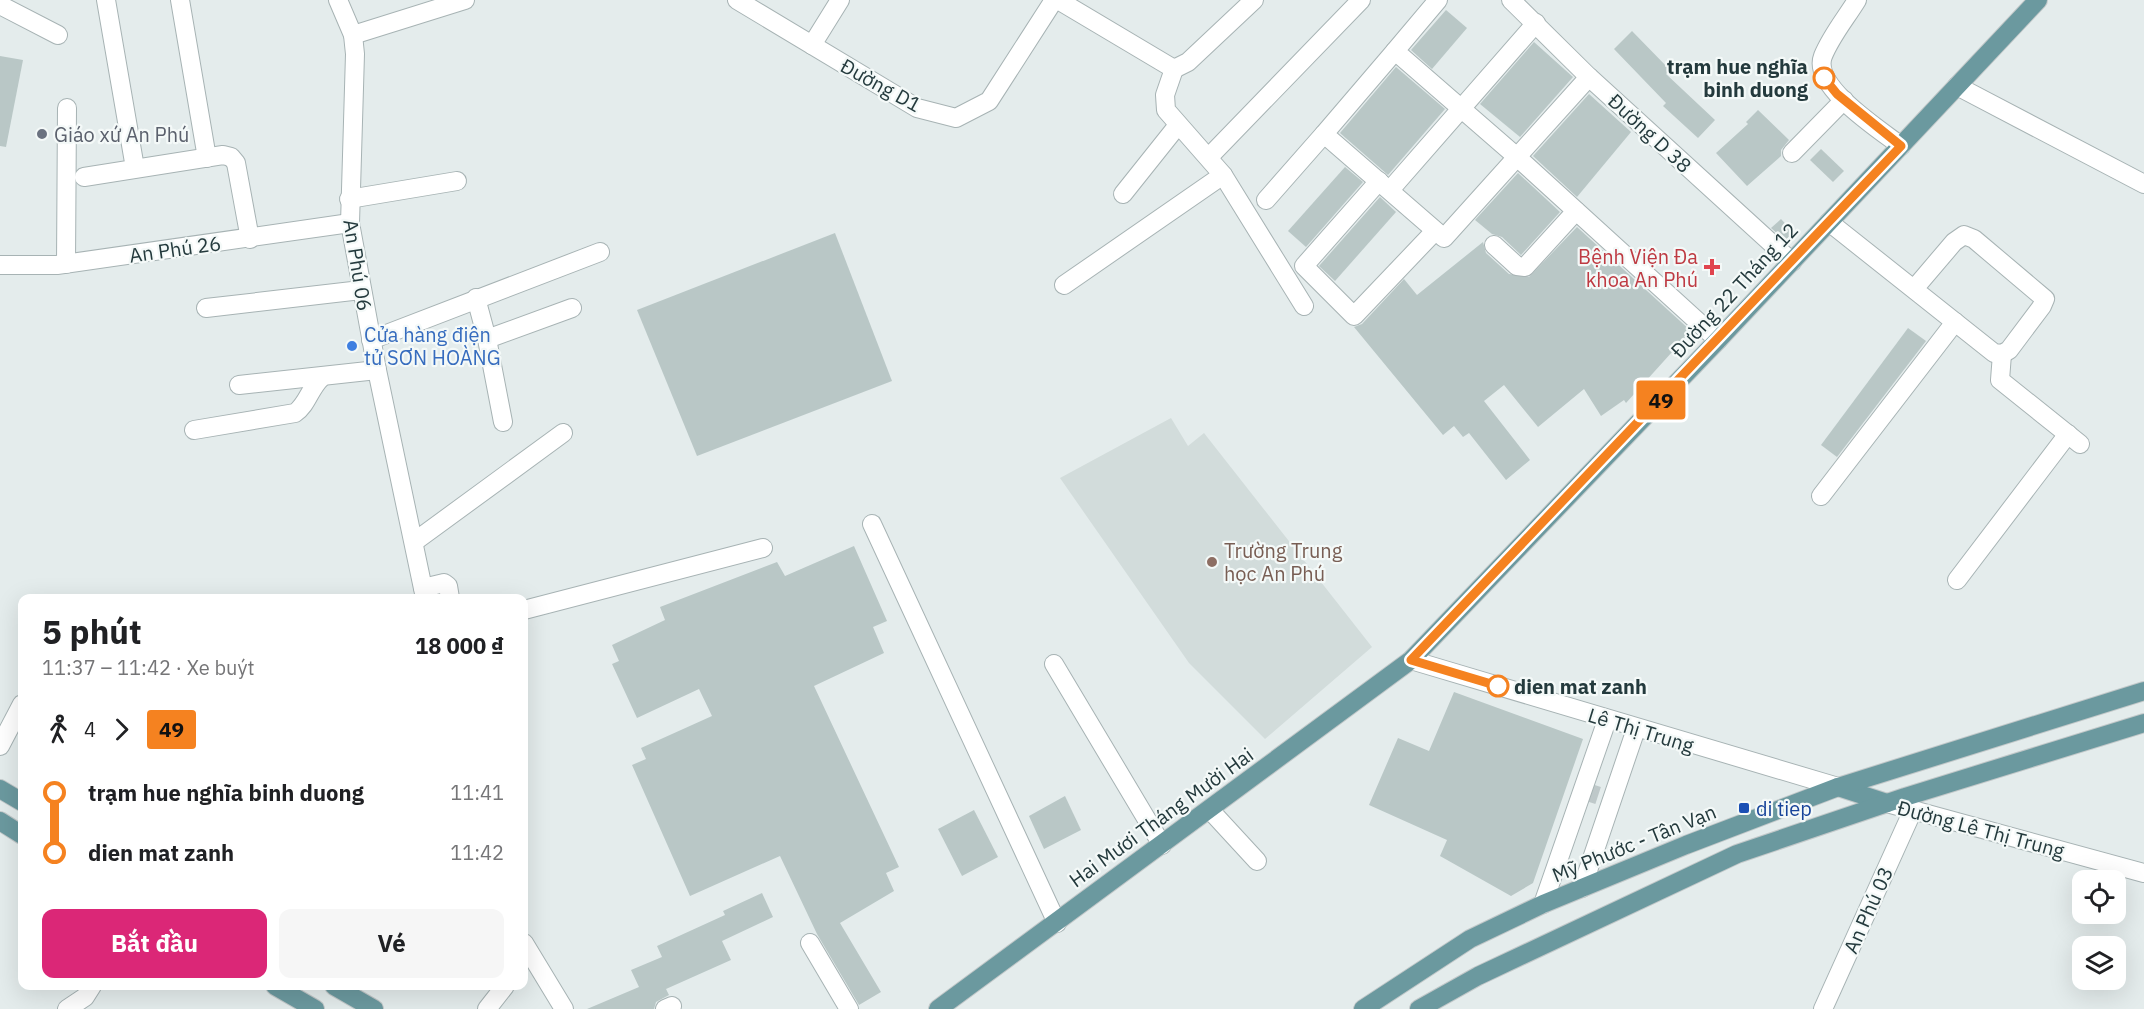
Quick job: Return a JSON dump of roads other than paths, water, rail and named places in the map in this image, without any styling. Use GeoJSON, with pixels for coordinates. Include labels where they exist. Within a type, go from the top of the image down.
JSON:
{"type":"FeatureCollection","features":[{"type":"Feature","properties":{"kind":"main road","name":"Đường 22 Tháng 12"},"geometry":{"type":"LineString","coordinates":[[1411,660],[1718,340],[2038,0]]}},
{"type":"Feature","properties":{"kind":"main road","name":"Hai Mươi Tháng Mười Hai"},"geometry":{"type":"LineString","coordinates":[[938,1009],[1411,660]]}},
{"type":"Feature","properties":{"kind":"main road","name":"Mỹ Phước - Tân Vạn"},"geometry":{"type":"LineString","coordinates":[[1364,1009],[1470,939],[1582,888],[1838,787],[2144,691]]}},
{"type":"Feature","properties":{"kind":"main road"},"geometry":{"type":"LineString","coordinates":[[1419,1009],[1478,976],[1737,854],[1887,803],[2144,723]]}},
{"type":"Feature","properties":{"kind":"main road"},"geometry":{"type":"LineString","coordinates":[[1838,787],[1887,803]]}},
{"type":"Feature","properties":{"kind":"main road"},"geometry":{"type":"LineString","coordinates":[[0,789],[18,800]]}},
{"type":"Feature","properties":{"kind":"main road"},"geometry":{"type":"LineString","coordinates":[[2,826],[18,833]]}},
{"type":"Feature","properties":{"kind":"main road"},"geometry":{"type":"LineString","coordinates":[[281,990],[315,1009]]}},
{"type":"Feature","properties":{"kind":"main road"},"geometry":{"type":"LineString","coordinates":[[341,990],[374,1009]]}},
{"type":"Feature","properties":{"kind":"street"},"geometry":{"type":"LineString","coordinates":[[106,0],[135,168]]}},
{"type":"Feature","properties":{"kind":"street"},"geometry":{"type":"LineString","coordinates":[[180,0],[207,158]]}},
{"type":"Feature","properties":{"kind":"street","name":"An Phú 06"},"geometry":{"type":"LineString","coordinates":[[338,0],[353,35],[355,54],[350,223],[376,370],[424,593]]}},
{"type":"Feature","properties":{"kind":"street"},"geometry":{"type":"LineString","coordinates":[[353,35],[465,0]]}},
{"type":"Feature","properties":{"kind":"street","name":"Đường D1"},"geometry":{"type":"LineString","coordinates":[[737,0],[917,108],[956,118],[988,101],[1056,0]]}},
{"type":"Feature","properties":{"kind":"street"},"geometry":{"type":"LineString","coordinates":[[812,45],[840,0]]}},
{"type":"Feature","properties":{"kind":"street"},"geometry":{"type":"LineString","coordinates":[[1056,0],[1174,69]]}},
{"type":"Feature","properties":{"kind":"street"},"geometry":{"type":"LineString","coordinates":[[1254,0],[1188,62],[1174,69],[1165,95],[1166,110],[1222,175],[1304,306]]}},
{"type":"Feature","properties":{"kind":"street"},"geometry":{"type":"LineString","coordinates":[[1209,158],[1362,0]]}},
{"type":"Feature","properties":{"kind":"street"},"geometry":{"type":"LineString","coordinates":[[1266,200],[1438,0]]}},
{"type":"Feature","properties":{"kind":"street","name":"Đường D 38"},"geometry":{"type":"LineString","coordinates":[[1511,0],[1589,77],[1792,262]]}},
{"type":"Feature","properties":{"kind":"street"},"geometry":{"type":"LineString","coordinates":[[1857,0],[1822,57],[1824,78],[1844,100],[1901,146]]}},
{"type":"Feature","properties":{"kind":"street"},"geometry":{"type":"LineString","coordinates":[[0,5],[58,35]]}},
{"type":"Feature","properties":{"kind":"street"},"geometry":{"type":"LineString","coordinates":[[1435,231],[1354,316],[1304,266],[1461,109],[1536,23]]}},
{"type":"Feature","properties":{"kind":"street"},"geometry":{"type":"LineString","coordinates":[[1395,51],[1517,157],[1718,340]]}},
{"type":"Feature","properties":{"kind":"street"},"geometry":{"type":"LineString","coordinates":[[1324,134],[1444,238],[1589,77]]}},
{"type":"Feature","properties":{"kind":"street"},"geometry":{"type":"LineString","coordinates":[[1958,86],[2144,184]]}},
{"type":"Feature","properties":{"kind":"street"},"geometry":{"type":"LineString","coordinates":[[1792,153],[1844,100]]}},
{"type":"Feature","properties":{"kind":"street"},"geometry":{"type":"LineString","coordinates":[[66,264],[67,108]]}},
{"type":"Feature","properties":{"kind":"street"},"geometry":{"type":"LineString","coordinates":[[1123,194],[1178,125]]}},
{"type":"Feature","properties":{"kind":"street"},"geometry":{"type":"LineString","coordinates":[[84,177],[223,155],[231,156],[236,163],[250,239]]}},
{"type":"Feature","properties":{"kind":"street"},"geometry":{"type":"LineString","coordinates":[[1064,285],[1222,175]]}},
{"type":"Feature","properties":{"kind":"street"},"geometry":{"type":"LineString","coordinates":[[349,199],[457,181]]}},
{"type":"Feature","properties":{"kind":"street"},"geometry":{"type":"LineString","coordinates":[[1494,246],[1517,266],[1525,267],[1576,211]]}},
{"type":"Feature","properties":{"kind":"street"},"geometry":{"type":"LineString","coordinates":[[1829,222],[1955,322],[1994,352],[2002,354],[2009,350],[2043,306],[2045,299],[1974,239],[1964,235],[1954,242],[1914,289]]}},
{"type":"Feature","properties":{"kind":"street","name":"An Phú 26"},"geometry":{"type":"LineString","coordinates":[[0,265],[14,267],[66,264],[350,223]]}},
{"type":"Feature","properties":{"kind":"street"},"geometry":{"type":"LineString","coordinates":[[371,340],[600,252]]}},
{"type":"Feature","properties":{"kind":"street"},"geometry":{"type":"LineString","coordinates":[[206,308],[361,290]]}},
{"type":"Feature","properties":{"kind":"street"},"geometry":{"type":"LineString","coordinates":[[476,298],[487,339],[503,422]]}},
{"type":"Feature","properties":{"kind":"street"},"geometry":{"type":"LineString","coordinates":[[487,339],[572,308]]}},
{"type":"Feature","properties":{"kind":"street"},"geometry":{"type":"LineString","coordinates":[[1821,496],[1955,322]]}},
{"type":"Feature","properties":{"kind":"street"},"geometry":{"type":"LineString","coordinates":[[1957,580],[2074,439],[2000,380],[2002,354]]}},
{"type":"Feature","properties":{"kind":"street"},"geometry":{"type":"LineString","coordinates":[[239,385],[321,378],[376,370]]}},
{"type":"Feature","properties":{"kind":"street"},"geometry":{"type":"LineString","coordinates":[[194,430],[295,413],[301,409],[309,391],[321,378]]}},
{"type":"Feature","properties":{"kind":"street"},"geometry":{"type":"LineString","coordinates":[[414,542],[563,433]]}},
{"type":"Feature","properties":{"kind":"street"},"geometry":{"type":"LineString","coordinates":[[872,524],[1057,922]]}},
{"type":"Feature","properties":{"kind":"street"},"geometry":{"type":"LineString","coordinates":[[528,609],[763,548]]}},
{"type":"Feature","properties":{"kind":"street"},"geometry":{"type":"LineString","coordinates":[[424,593],[444,583],[448,586],[449,594]]}},
{"type":"Feature","properties":{"kind":"street","name":"Lê Thị Trung"},"geometry":{"type":"LineString","coordinates":[[1411,660],[1636,729],[1838,787]]}},
{"type":"Feature","properties":{"kind":"street"},"geometry":{"type":"LineString","coordinates":[[1054,664],[1161,845]]}},
{"type":"Feature","properties":{"kind":"street"},"geometry":{"type":"LineString","coordinates":[[0,746],[18,712]]}},
{"type":"Feature","properties":{"kind":"street"},"geometry":{"type":"LineString","coordinates":[[1543,904],[1607,720]]}},
{"type":"Feature","properties":{"kind":"street"},"geometry":{"type":"LineString","coordinates":[[1582,888],[1636,729]]}},
{"type":"Feature","properties":{"kind":"street","name":"Đường Lê Thị Trung"},"geometry":{"type":"LineString","coordinates":[[1887,803],[2144,873]]}},
{"type":"Feature","properties":{"kind":"street"},"geometry":{"type":"LineString","coordinates":[[1210,810],[1257,861]]}},
{"type":"Feature","properties":{"kind":"street","name":"An Phú 03"},"geometry":{"type":"LineString","coordinates":[[1823,1009],[1913,810]]}},
{"type":"Feature","properties":{"kind":"street"},"geometry":{"type":"LineString","coordinates":[[810,943],[849,1009]]}},
{"type":"Feature","properties":{"kind":"street"},"geometry":{"type":"LineString","coordinates":[[528,957],[564,1009]]}},
{"type":"Feature","properties":{"kind":"street"},"geometry":{"type":"LineString","coordinates":[[67,1009],[85,997],[89,990]]}},
{"type":"Feature","properties":{"kind":"street"},"geometry":{"type":"LineString","coordinates":[[487,1009],[502,990]]}},
{"type":"Feature","properties":{"kind":"tunnel"},"geometry":{"type":"LineString","coordinates":[[1581,790],[1612,800]]}},
{"type":"Feature","properties":{"kind":"place","name":"trạm hue nghĩa binh duong"},"geometry":{"type":"Point","coordinates":[1824,78]}},
{"type":"Feature","properties":{"kind":"place","name":"Giáo xứ An Phú"},"geometry":{"type":"Point","coordinates":[42,134]}},
{"type":"Feature","properties":{"kind":"place","name":"Bệnh Viện Đa khoa An Phú"},"geometry":{"type":"Point","coordinates":[1712,267]}},
{"type":"Feature","properties":{"kind":"place","name":"Cửa hàng điện tử SƠN HOÀNG"},"geometry":{"type":"Point","coordinates":[352,346]}},
{"type":"Feature","properties":{"kind":"place","name":"Trường Trung học An Phú"},"geometry":{"type":"Point","coordinates":[1212,562]}},
{"type":"Feature","properties":{"kind":"place","name":"dien mat zanh"},"geometry":{"type":"Point","coordinates":[1498,686]}},
{"type":"Feature","properties":{"kind":"place","name":"di tiep"},"geometry":{"type":"Point","coordinates":[1744,808]}}]}
